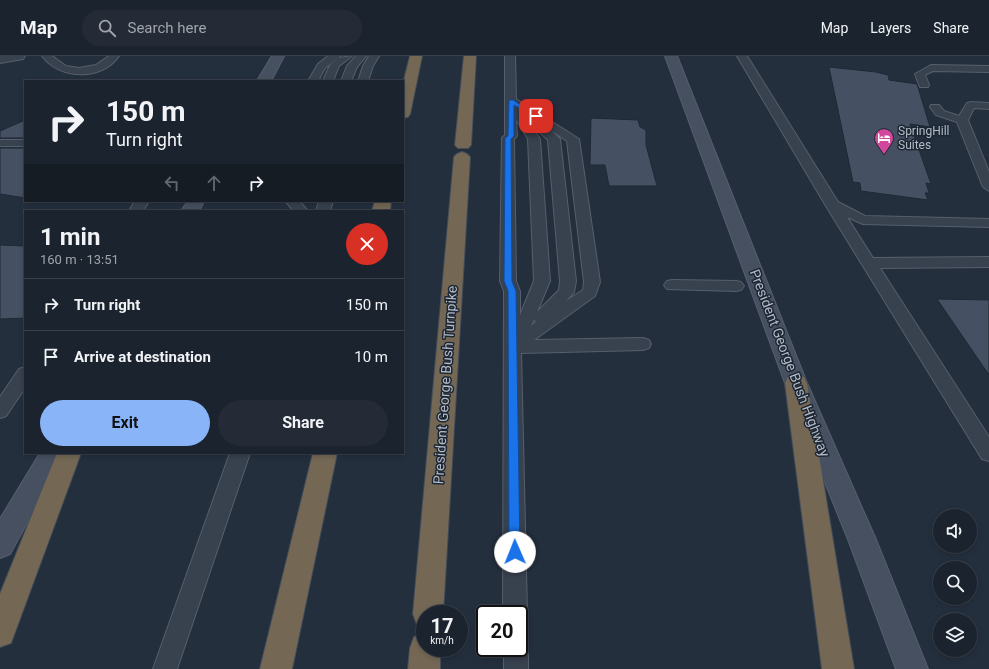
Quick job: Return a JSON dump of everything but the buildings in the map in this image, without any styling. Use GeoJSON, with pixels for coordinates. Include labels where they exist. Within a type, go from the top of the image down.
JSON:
{"type":"FeatureCollection","features":[{"type":"Feature","properties":{"kind":"highway"},"geometry":{"type":"LineString","coordinates":[[404,110],[416,56]]}},
{"type":"Feature","properties":{"kind":"highway","name":"President George Bush Turnpike"},"geometry":{"type":"LineString","coordinates":[[429,605],[470,56]]}},
{"type":"Feature","properties":{"kind":"highway"},"geometry":{"type":"LineString","coordinates":[[796,382],[838,669]]}},
{"type":"Feature","properties":{"kind":"highway"},"geometry":{"type":"LineString","coordinates":[[0,632],[69,454]]}},
{"type":"Feature","properties":{"kind":"highway"},"geometry":{"type":"LineString","coordinates":[[276,669],[325,454]]}},
{"type":"Feature","properties":{"kind":"highway"},"geometry":{"type":"LineString","coordinates":[[424,669],[425,657]]}},
{"type":"Feature","properties":{"kind":"main road"},"geometry":{"type":"LineString","coordinates":[[265,80],[278,56]]}},
{"type":"Feature","properties":{"kind":"main road","name":"President George Bush Highway"},"geometry":{"type":"LineString","coordinates":[[671,56],[796,382],[863,542],[912,669]]}},
{"type":"Feature","properties":{"kind":"main road"},"geometry":{"type":"LineString","coordinates":[[0,545],[52,454]]}},
{"type":"Feature","properties":{"kind":"street"},"geometry":{"type":"LineString","coordinates":[[0,59],[19,56]]}},
{"type":"Feature","properties":{"kind":"lane"},"geometry":{"type":"LineString","coordinates":[[47,56],[68,71],[81,71],[103,65],[109,62],[114,56]]}},
{"type":"Feature","properties":{"kind":"lane"},"geometry":{"type":"LineString","coordinates":[[313,80],[320,65],[335,56]]}},
{"type":"Feature","properties":{"kind":"lane"},"geometry":{"type":"LineString","coordinates":[[328,80],[335,65],[348,56]]}},
{"type":"Feature","properties":{"kind":"lane"},"geometry":{"type":"LineString","coordinates":[[346,80],[352,66],[361,56]]}},
{"type":"Feature","properties":{"kind":"lane"},"geometry":{"type":"LineString","coordinates":[[510,56],[511,136],[515,139],[517,281],[512,291],[515,605]]}},
{"type":"Feature","properties":{"kind":"lane"},"geometry":{"type":"LineString","coordinates":[[742,56],[869,263],[989,453]]}},
{"type":"Feature","properties":{"kind":"lane"},"geometry":{"type":"LineString","coordinates":[[363,80],[368,66],[373,58]]}},
{"type":"Feature","properties":{"kind":"lane"},"geometry":{"type":"LineString","coordinates":[[369,80],[374,66],[373,58]]}},
{"type":"Feature","properties":{"kind":"lane"},"geometry":{"type":"LineString","coordinates":[[924,85],[920,74],[931,68],[989,69]]}},
{"type":"Feature","properties":{"kind":"lane"},"geometry":{"type":"LineString","coordinates":[[511,101],[573,139],[592,282],[590,292],[513,347]]}},
{"type":"Feature","properties":{"kind":"lane"},"geometry":{"type":"LineString","coordinates":[[511,101],[554,139],[568,282],[566,292],[513,347]]}},
{"type":"Feature","properties":{"kind":"lane"},"geometry":{"type":"LineString","coordinates":[[511,101],[534,139],[542,281],[539,292],[513,347]]}},
{"type":"Feature","properties":{"kind":"lane"},"geometry":{"type":"LineString","coordinates":[[962,120],[971,105],[989,106]]}},
{"type":"Feature","properties":{"kind":"lane"},"geometry":{"type":"LineString","coordinates":[[935,107],[940,113],[962,120]]}},
{"type":"Feature","properties":{"kind":"lane"},"geometry":{"type":"LineString","coordinates":[[962,120],[989,187]]}},
{"type":"Feature","properties":{"kind":"lane"},"geometry":{"type":"LineString","coordinates":[[0,143],[24,144]]}},
{"type":"Feature","properties":{"kind":"lane"},"geometry":{"type":"LineString","coordinates":[[293,202],[301,210]]}},
{"type":"Feature","properties":{"kind":"lane"},"geometry":{"type":"LineString","coordinates":[[833,205],[863,220],[989,223]]}},
{"type":"Feature","properties":{"kind":"lane"},"geometry":{"type":"LineString","coordinates":[[869,263],[989,262]]}},
{"type":"Feature","properties":{"kind":"lane"},"geometry":{"type":"LineString","coordinates":[[672,285],[736,286]]}},
{"type":"Feature","properties":{"kind":"lane"},"geometry":{"type":"LineString","coordinates":[[513,347],[643,344]]}},
{"type":"Feature","properties":{"kind":"lane"},"geometry":{"type":"LineString","coordinates":[[0,411],[24,375]]}},
{"type":"Feature","properties":{"kind":"lane"},"geometry":{"type":"LineString","coordinates":[[165,669],[240,454]]}},
{"type":"Feature","properties":{"kind":"lane"},"geometry":{"type":"LineString","coordinates":[[516,657],[516,669]]}},
{"type":"Feature","properties":{"kind":"place","name":"SpringHill Suites"},"geometry":{"type":"Point","coordinates":[884,155]}},
{"type":"Feature","properties":{"kind":"route"},"geometry":{"type":"LineString","coordinates":[[515,552],[512,291],[508,281],[508,138],[511,136],[511,101],[536,116]]}}]}
